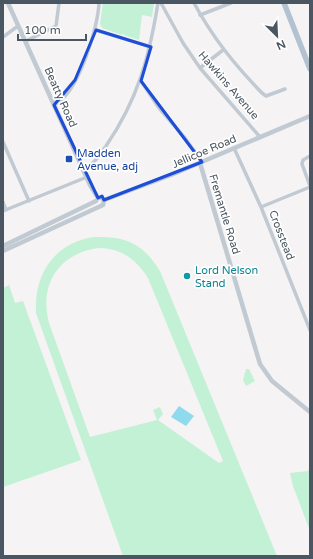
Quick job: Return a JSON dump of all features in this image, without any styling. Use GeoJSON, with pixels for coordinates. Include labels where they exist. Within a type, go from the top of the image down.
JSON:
{"type":"FeatureCollection","features":[{"type":"Feature","properties":{"kind":"main road"},"geometry":{"type":"LineString","coordinates":[[284,3],[310,69]]}},
{"type":"Feature","properties":{"kind":"street","name":"Beatty Road"},"geometry":{"type":"LineString","coordinates":[[8,3],[97,199]]}},
{"type":"Feature","properties":{"kind":"street"},"geometry":{"type":"LineString","coordinates":[[26,41],[56,26],[59,3]]}},
{"type":"Feature","properties":{"kind":"street"},"geometry":{"type":"LineString","coordinates":[[54,104],[61,100],[75,80],[96,30],[99,3]]}},
{"type":"Feature","properties":{"kind":"street"},"geometry":{"type":"LineString","coordinates":[[84,170],[97,158],[118,128],[141,81],[151,47],[158,3]]}},
{"type":"Feature","properties":{"kind":"street","name":"Hawkins Avenue"},"geometry":{"type":"LineString","coordinates":[[161,3],[183,43],[200,68],[240,111],[260,137]]}},
{"type":"Feature","properties":{"kind":"street"},"geometry":{"type":"LineString","coordinates":[[194,3],[222,50],[246,77],[266,96],[285,89]]}},
{"type":"Feature","properties":{"kind":"street"},"geometry":{"type":"LineString","coordinates":[[200,14],[231,3]]}},
{"type":"Feature","properties":{"kind":"street"},"geometry":{"type":"LineString","coordinates":[[3,37],[18,26]]}},
{"type":"Feature","properties":{"kind":"street"},"geometry":{"type":"LineString","coordinates":[[96,30],[151,47]]}},
{"type":"Feature","properties":{"kind":"street"},"geometry":{"type":"LineString","coordinates":[[200,68],[222,50]]}},
{"type":"Feature","properties":{"kind":"street"},"geometry":{"type":"LineString","coordinates":[[141,81],[159,108],[185,138],[201,162]]}},
{"type":"Feature","properties":{"kind":"street","name":"Jellicoe Road"},"geometry":{"type":"LineString","coordinates":[[4,248],[103,205],[104,200],[201,162],[310,116]]}},
{"type":"Feature","properties":{"kind":"street"},"geometry":{"type":"LineString","coordinates":[[3,142],[29,201]]}},
{"type":"Feature","properties":{"kind":"street","name":"Crosstead"},"geometry":{"type":"LineString","coordinates":[[234,148],[261,207],[310,330]]}},
{"type":"Feature","properties":{"kind":"street"},"geometry":{"type":"LineString","coordinates":[[261,207],[310,186],[302,164],[303,160],[310,156]]}},
{"type":"Feature","properties":{"kind":"street","name":"Fremantle Road"},"geometry":{"type":"LineString","coordinates":[[201,162],[260,364],[272,381],[310,412]]}},
{"type":"Feature","properties":{"kind":"street"},"geometry":{"type":"LineString","coordinates":[[3,202],[5,211],[87,177]]}},
{"type":"Feature","properties":{"kind":"street"},"geometry":{"type":"LineString","coordinates":[[99,206],[97,199],[102,198],[104,200]]}},
{"type":"Feature","properties":{"kind":"street","name":"Jellicoe Road"},"geometry":{"type":"LineString","coordinates":[[4,248],[97,199]]}},
{"type":"Feature","properties":{"kind":"highlighted area"},"geometry":{"type":"Polygon","coordinates":[[[96,30],[151,47],[141,81],[202,162],[104,200],[102,196],[98,198],[54,105],[75,80],[96,30]]]}},
{"type":"Feature","properties":{"kind":"green space"},"geometry":{"type":"Polygon","coordinates":[[[103,3],[154,3],[152,17],[142,15],[139,40],[124,35],[124,33],[122,35],[102,28],[100,24],[103,3]]]}},
{"type":"Feature","properties":{"kind":"green space"},"geometry":{"type":"Polygon","coordinates":[[[94,237],[106,237],[125,240],[140,248],[147,254],[160,271],[277,556],[123,556],[36,313],[36,299],[39,286],[43,273],[49,263],[58,253],[80,240],[94,237]],[[98,248],[84,251],[62,264],[50,284],[47,296],[49,323],[90,437],[157,420],[153,410],[160,407],[163,414],[158,420],[219,463],[223,461],[148,278],[133,260],[121,252],[98,248]]]}},
{"type":"Feature","properties":{"kind":"green space"},"geometry":{"type":"Polygon","coordinates":[[[9,285],[15,303],[23,301],[81,460],[3,487],[3,288],[9,285]]]}},
{"type":"Feature","properties":{"kind":"green space"},"geometry":{"type":"Polygon","coordinates":[[[246,369],[249,369],[255,381],[246,386],[243,380],[246,369]]]}},
{"type":"Feature","properties":{"kind":"green space"},"geometry":{"type":"Polygon","coordinates":[[[310,467],[310,531],[293,486],[290,473],[308,471],[310,467]]]}},
{"type":"Feature","properties":{"kind":"water"},"geometry":{"type":"Polygon","coordinates":[[[179,406],[194,416],[186,426],[171,417],[179,406]]]}},
{"type":"Feature","properties":{"kind":"place","name":"Madden Avenue, adj"},"geometry":{"type":"Point","coordinates":[69,159]}},
{"type":"Feature","properties":{"kind":"place","name":"Lord Nelson Stand"},"geometry":{"type":"Point","coordinates":[187,276]}}]}
